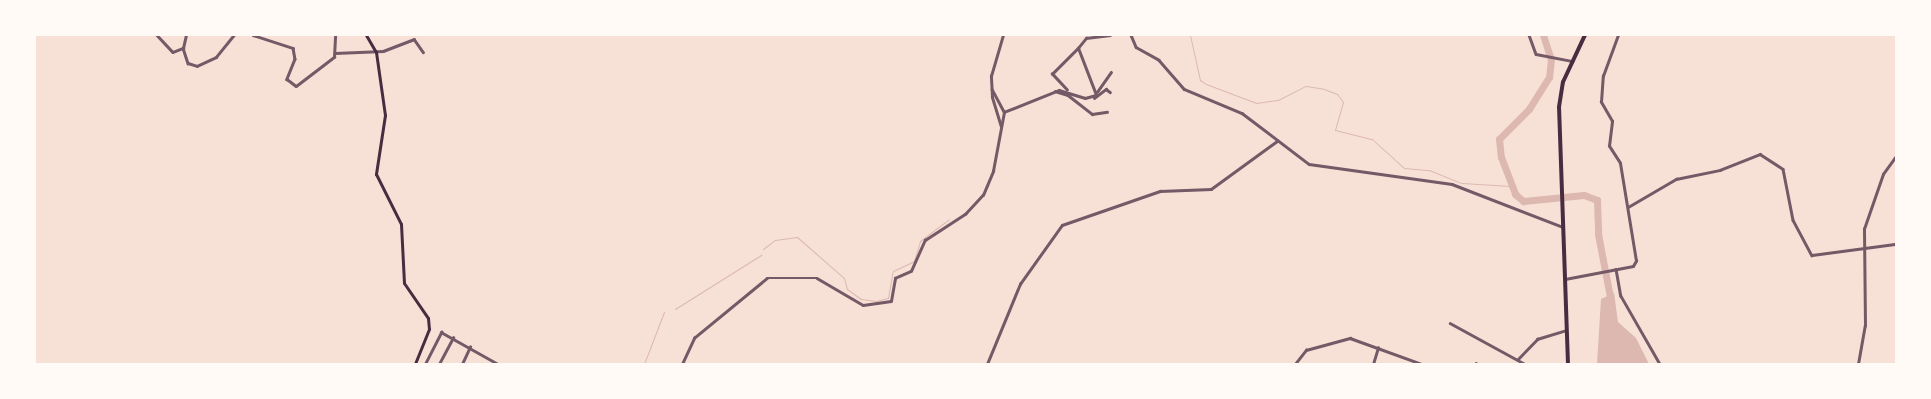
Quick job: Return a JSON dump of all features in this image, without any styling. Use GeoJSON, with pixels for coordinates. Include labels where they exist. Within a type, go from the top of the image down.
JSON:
{"type":"FeatureCollection","features":[{"type":"Feature","properties":{"kind":"main road"},"geometry":{"type":"LineString","coordinates":[[366,35],[376,52],[386,126],[376,174],[401,224],[404,283],[428,318],[429,329],[415,364]]}},
{"type":"Feature","properties":{"kind":"main road"},"geometry":{"type":"LineString","coordinates":[[1568,364],[1559,107],[1572,61],[1585,35]]}},
{"type":"Feature","properties":{"kind":"street"},"geometry":{"type":"LineString","coordinates":[[157,35],[168,50],[183,48]]}},
{"type":"Feature","properties":{"kind":"street"},"geometry":{"type":"LineString","coordinates":[[186,35],[183,48],[188,63],[197,66],[216,57],[234,35]]}},
{"type":"Feature","properties":{"kind":"street"},"geometry":{"type":"LineString","coordinates":[[253,35],[293,48],[295,59],[286,79],[293,86],[331,61],[335,52],[335,35]]}},
{"type":"Feature","properties":{"kind":"street"},"geometry":{"type":"LineString","coordinates":[[1002,129],[991,88],[994,56],[1003,35]]}},
{"type":"Feature","properties":{"kind":"street"},"geometry":{"type":"LineString","coordinates":[[1067,90],[1052,74],[1086,38],[1110,35]]}},
{"type":"Feature","properties":{"kind":"street"},"geometry":{"type":"LineString","coordinates":[[1131,35],[1136,47],[1159,60],[1184,89],[1232,107],[1277,141],[1317,166],[1452,184],[1563,227]]}},
{"type":"Feature","properties":{"kind":"street"},"geometry":{"type":"LineString","coordinates":[[1529,35],[1533,52],[1572,61]]}},
{"type":"Feature","properties":{"kind":"street"},"geometry":{"type":"LineString","coordinates":[[1565,279],[1614,270],[1636,261],[1628,231],[1628,207],[1618,157],[1608,146],[1612,121],[1601,102],[1603,76],[1618,35]]}},
{"type":"Feature","properties":{"kind":"street"},"geometry":{"type":"LineString","coordinates":[[335,52],[376,52],[414,40],[423,52]]}},
{"type":"Feature","properties":{"kind":"street"},"geometry":{"type":"LineString","coordinates":[[1078,48],[1084,72],[1096,92]]}},
{"type":"Feature","properties":{"kind":"street"},"geometry":{"type":"LineString","coordinates":[[1090,98],[1111,72]]}},
{"type":"Feature","properties":{"kind":"street"},"geometry":{"type":"LineString","coordinates":[[682,364],[694,338],[767,278],[817,278],[863,305],[891,301],[895,278],[911,270],[925,240],[965,214],[983,195],[1002,129],[1004,112],[991,88]]}},
{"type":"Feature","properties":{"kind":"street"},"geometry":{"type":"LineString","coordinates":[[1004,112],[1054,91],[1067,90],[1090,98],[1106,89],[1110,92]]}},
{"type":"Feature","properties":{"kind":"street"},"geometry":{"type":"LineString","coordinates":[[1054,91],[1068,95],[1092,114],[1107,112]]}},
{"type":"Feature","properties":{"kind":"street"},"geometry":{"type":"LineString","coordinates":[[987,364],[1020,284],[1062,225],[1156,192],[1211,189],[1277,141]]}},
{"type":"Feature","properties":{"kind":"street"},"geometry":{"type":"LineString","coordinates":[[1628,207],[1676,179],[1720,170],[1760,154],[1783,169],[1791,214],[1812,255],[1866,252],[1896,244]]}},
{"type":"Feature","properties":{"kind":"street"},"geometry":{"type":"LineString","coordinates":[[1858,364],[1864,332],[1861,274],[1866,252],[1864,229],[1883,174],[1896,156]]}},
{"type":"Feature","properties":{"kind":"street"},"geometry":{"type":"LineString","coordinates":[[1614,270],[1621,296],[1660,364]]}},
{"type":"Feature","properties":{"kind":"street"},"geometry":{"type":"LineString","coordinates":[[1450,323],[1525,364]]}},
{"type":"Feature","properties":{"kind":"street"},"geometry":{"type":"LineString","coordinates":[[1518,359],[1537,340],[1568,330]]}},
{"type":"Feature","properties":{"kind":"street"},"geometry":{"type":"LineString","coordinates":[[425,364],[439,333],[470,347],[498,364]]}},
{"type":"Feature","properties":{"kind":"street"},"geometry":{"type":"LineString","coordinates":[[439,364],[452,338]]}},
{"type":"Feature","properties":{"kind":"street"},"geometry":{"type":"LineString","coordinates":[[1295,364],[1306,350],[1350,338],[1422,364]]}},
{"type":"Feature","properties":{"kind":"street"},"geometry":{"type":"LineString","coordinates":[[462,364],[470,347]]}},
{"type":"Feature","properties":{"kind":"street"},"geometry":{"type":"LineString","coordinates":[[1372,364],[1378,348]]}},
{"type":"Feature","properties":{"kind":"street"},"geometry":{"type":"LineString","coordinates":[[1339,364],[1358,364]]}},
{"type":"Feature","properties":{"kind":"shaded area"},"geometry":{"type":"Polygon","coordinates":[[[1614,293],[1618,322],[1636,338],[1649,364],[1597,364],[1601,299],[1614,293]]]}},
{"type":"Feature","properties":{"kind":"waterway"},"geometry":{"type":"LineString","coordinates":[[1190,35],[1200,80],[1206,84],[1256,103],[1278,100],[1306,86],[1324,89],[1337,94],[1343,102],[1335,130],[1372,139],[1404,168],[1429,170],[1462,183],[1511,186]]}},
{"type":"Feature","properties":{"kind":"waterway"},"geometry":{"type":"LineString","coordinates":[[1543,35],[1551,59],[1549,77],[1529,109],[1499,139],[1501,157],[1515,194],[1523,201],[1584,195],[1597,200],[1598,234],[1611,302]]}},
{"type":"Feature","properties":{"kind":"waterway"},"geometry":{"type":"LineString","coordinates":[[763,249],[775,240],[797,237],[844,278],[847,289],[861,299],[876,301],[888,298],[893,271],[914,261],[920,241],[949,219]]}},
{"type":"Feature","properties":{"kind":"waterway"},"geometry":{"type":"LineString","coordinates":[[675,309],[761,255]]}},
{"type":"Feature","properties":{"kind":"waterway"},"geometry":{"type":"LineString","coordinates":[[644,364],[664,312]]}}]}
